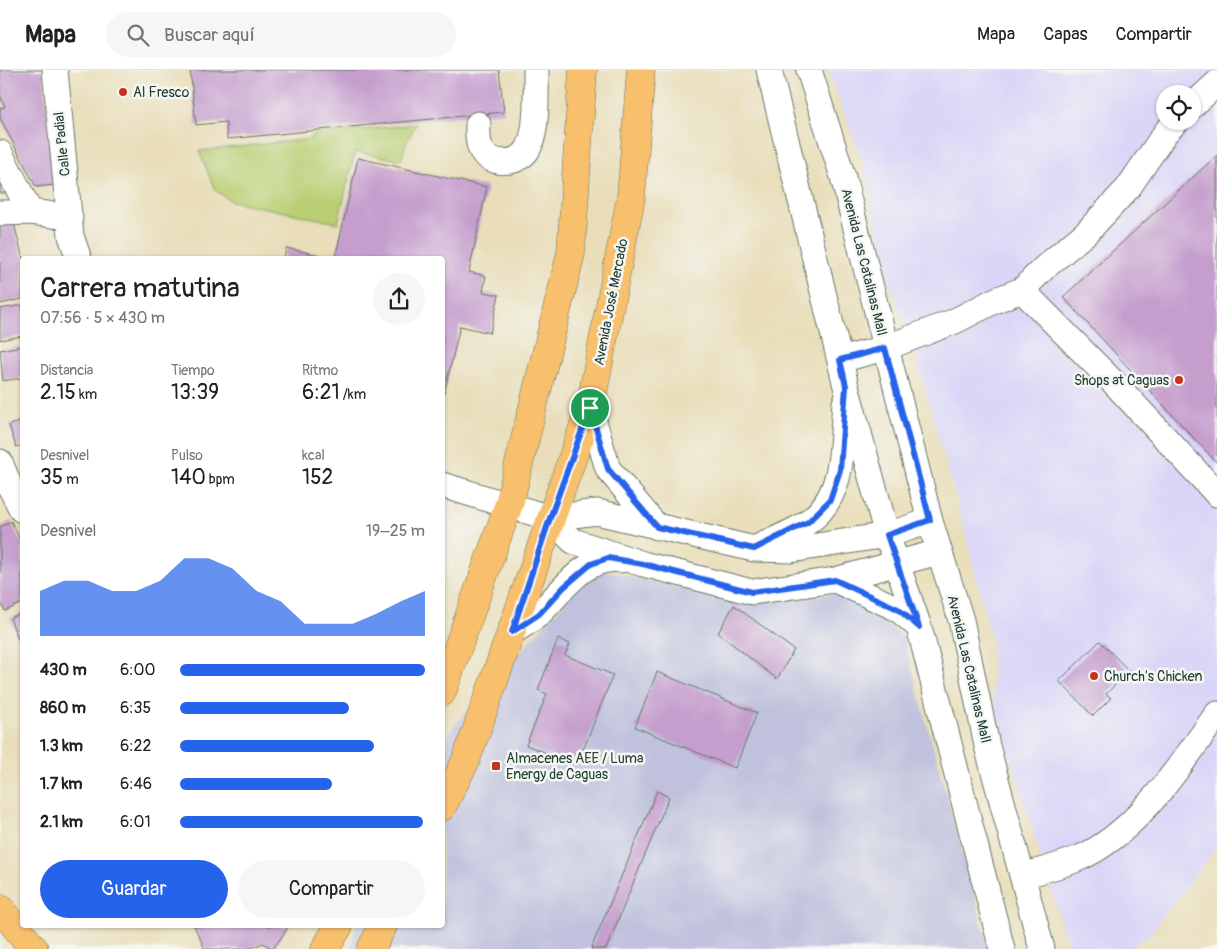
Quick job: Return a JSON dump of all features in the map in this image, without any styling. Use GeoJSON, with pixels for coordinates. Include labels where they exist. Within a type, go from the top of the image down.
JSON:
{"type":"FeatureCollection","features":[{"type":"Feature","properties":{"kind":"main road"},"geometry":{"type":"LineString","coordinates":[[445,684],[509,504],[571,254],[583,70]]}},
{"type":"Feature","properties":{"kind":"main road","name":"Avenida José Mercado"},"geometry":{"type":"LineString","coordinates":[[445,801],[466,760],[590,408],[632,197],[641,70]]}},
{"type":"Feature","properties":{"kind":"main road"},"geometry":{"type":"LineString","coordinates":[[0,908],[34,949]]}},
{"type":"Feature","properties":{"kind":"main road"},"geometry":{"type":"LineString","coordinates":[[325,949],[338,928]]}},
{"type":"Feature","properties":{"kind":"main road"},"geometry":{"type":"LineString","coordinates":[[371,949],[382,928]]}},
{"type":"Feature","properties":{"kind":"street","name":"Calle Padial"},"geometry":{"type":"LineString","coordinates":[[55,70],[71,236],[78,256]]}},
{"type":"Feature","properties":{"kind":"street"},"geometry":{"type":"LineString","coordinates":[[478,124],[477,136],[480,148],[488,157],[498,162],[512,160],[523,155],[529,147],[533,131],[536,70]]}},
{"type":"Feature","properties":{"kind":"street"},"geometry":{"type":"LineString","coordinates":[[769,70],[846,386],[887,535],[919,627],[1002,949]]}},
{"type":"Feature","properties":{"kind":"street","name":"Avenida Las Catalinas Mall"},"geometry":{"type":"LineString","coordinates":[[809,70],[843,177],[930,520],[960,620],[987,746],[1042,949]]}},
{"type":"Feature","properties":{"kind":"street"},"geometry":{"type":"LineString","coordinates":[[1201,98],[1217,83]]}},
{"type":"Feature","properties":{"kind":"street"},"geometry":{"type":"LineString","coordinates":[[840,360],[885,348],[955,321],[996,300],[1022,290],[1044,268],[1088,231],[1128,188],[1168,130]]}},
{"type":"Feature","properties":{"kind":"street"},"geometry":{"type":"LineString","coordinates":[[0,153],[30,212]]}},
{"type":"Feature","properties":{"kind":"street"},"geometry":{"type":"LineString","coordinates":[[0,213],[30,212],[70,217]]}},
{"type":"Feature","properties":{"kind":"street"},"geometry":{"type":"LineString","coordinates":[[1022,290],[1118,387],[1217,494]]}},
{"type":"Feature","properties":{"kind":"street"},"geometry":{"type":"LineString","coordinates":[[754,549],[808,522],[830,500],[840,470],[846,386]]}},
{"type":"Feature","properties":{"kind":"street"},"geometry":{"type":"LineString","coordinates":[[590,408],[608,469],[657,527]]}},
{"type":"Feature","properties":{"kind":"street"},"geometry":{"type":"LineString","coordinates":[[0,462],[20,506]]}},
{"type":"Feature","properties":{"kind":"street"},"geometry":{"type":"LineString","coordinates":[[445,486],[550,518],[597,512],[754,549],[791,550],[887,535],[930,520]]}},
{"type":"Feature","properties":{"kind":"street"},"geometry":{"type":"LineString","coordinates":[[550,518],[573,541],[643,564],[752,592],[835,580],[939,552]]}},
{"type":"Feature","properties":{"kind":"street"},"geometry":{"type":"LineString","coordinates":[[512,632],[539,614],[564,587],[591,564],[608,558],[643,564]]}},
{"type":"Feature","properties":{"kind":"street"},"geometry":{"type":"LineString","coordinates":[[835,580],[898,609],[919,627]]}},
{"type":"Feature","properties":{"kind":"street"},"geometry":{"type":"LineString","coordinates":[[1022,876],[1078,859],[1115,836],[1168,783],[1217,714]]}},
{"type":"Feature","properties":{"kind":"shaded area","name":"Shops at Caguas"},"geometry":{"type":"Polygon","coordinates":[[[828,70],[1217,70],[1217,847],[1148,936],[1129,949],[1069,949],[993,700],[991,636],[962,520],[916,357],[889,280],[863,162],[828,70]]]}},
{"type":"Feature","properties":{"kind":"shaded area"},"geometry":{"type":"Polygon","coordinates":[[[595,568],[746,603],[847,592],[903,637],[989,949],[350,949],[356,928],[445,928],[445,745],[453,727],[595,568]]]}},
{"type":"Feature","properties":{"kind":"green space"},"geometry":{"type":"Polygon","coordinates":[[[416,124],[407,141],[401,160],[355,152],[338,223],[231,201],[215,190],[199,151],[312,139],[312,135],[416,124]]]}},
{"type":"Feature","properties":{"kind":"building"},"geometry":{"type":"Polygon","coordinates":[[[0,70],[43,70],[55,185],[36,187],[0,118],[0,108],[5,107],[0,95],[0,70]]]}},
{"type":"Feature","properties":{"kind":"building"},"geometry":{"type":"Polygon","coordinates":[[[190,70],[499,70],[504,112],[227,139],[226,122],[196,125],[190,70]]]}},
{"type":"Feature","properties":{"kind":"building","name":"Shops at Caguas"},"geometry":{"type":"Polygon","coordinates":[[[1217,155],[1217,463],[1063,297],[1217,155]]]}},
{"type":"Feature","properties":{"kind":"building"},"geometry":{"type":"Polygon","coordinates":[[[358,158],[487,187],[469,272],[486,276],[483,292],[499,295],[490,333],[460,326],[445,390],[445,256],[336,256],[358,158]]]}},
{"type":"Feature","properties":{"kind":"building"},"geometry":{"type":"Polygon","coordinates":[[[0,178],[7,193],[0,193],[0,178]]]}},
{"type":"Feature","properties":{"kind":"building"},"geometry":{"type":"Polygon","coordinates":[[[0,223],[14,223],[22,256],[20,256],[20,299],[0,304],[0,223]]]}},
{"type":"Feature","properties":{"kind":"building"},"geometry":{"type":"Polygon","coordinates":[[[286,248],[324,256],[285,256],[286,248]]]}},
{"type":"Feature","properties":{"kind":"building"},"geometry":{"type":"Polygon","coordinates":[[[20,305],[20,336],[0,340],[0,309],[20,305]]]}},
{"type":"Feature","properties":{"kind":"building"},"geometry":{"type":"Polygon","coordinates":[[[20,346],[20,378],[3,381],[0,350],[20,346]]]}},
{"type":"Feature","properties":{"kind":"building"},"geometry":{"type":"Polygon","coordinates":[[[20,422],[20,446],[16,447],[9,425],[20,422]]]}},
{"type":"Feature","properties":{"kind":"building"},"geometry":{"type":"Polygon","coordinates":[[[11,521],[20,540],[20,604],[5,611],[0,601],[0,527],[11,521]]]}},
{"type":"Feature","properties":{"kind":"building"},"geometry":{"type":"Polygon","coordinates":[[[734,605],[794,650],[777,679],[718,633],[734,605]]]}},
{"type":"Feature","properties":{"kind":"building"},"geometry":{"type":"Polygon","coordinates":[[[20,614],[20,644],[10,618],[20,614]]]}},
{"type":"Feature","properties":{"kind":"building"},"geometry":{"type":"Polygon","coordinates":[[[558,639],[570,644],[565,655],[613,675],[577,765],[526,745],[547,694],[538,690],[558,639]]]}},
{"type":"Feature","properties":{"kind":"building","name":"Church's Chicken"},"geometry":{"type":"Polygon","coordinates":[[[1100,641],[1129,671],[1106,694],[1111,698],[1093,716],[1059,681],[1100,641]]]}},
{"type":"Feature","properties":{"kind":"building"},"geometry":{"type":"Polygon","coordinates":[[[657,672],[757,713],[735,768],[635,727],[657,672]]]}},
{"type":"Feature","properties":{"kind":"building"},"geometry":{"type":"Polygon","coordinates":[[[657,791],[669,797],[606,949],[591,949],[657,791]]]}},
{"type":"Feature","properties":{"kind":"building"},"geometry":{"type":"Polygon","coordinates":[[[195,928],[288,928],[273,949],[263,943],[249,949],[205,949],[195,928]]]}},
{"type":"Feature","properties":{"kind":"place","name":"Al Fresco"},"geometry":{"type":"Point","coordinates":[123,92]}},
{"type":"Feature","properties":{"kind":"place","name":"Shops at Caguas"},"geometry":{"type":"Point","coordinates":[1179,380]}},
{"type":"Feature","properties":{"kind":"place","name":"Church's Chicken"},"geometry":{"type":"Point","coordinates":[1094,676]}},
{"type":"Feature","properties":{"kind":"place","name":"Almacenes AEE / Luma Energy de Caguas"},"geometry":{"type":"Point","coordinates":[496,766]}},
{"type":"Feature","properties":{"kind":"route"},"geometry":{"type":"LineString","coordinates":[[885,348],[930,520],[887,535],[919,627],[898,609],[835,580],[752,592],[643,564],[608,558],[591,564],[564,587],[539,614],[512,632],[550,518],[590,408],[608,469],[657,527],[754,549],[808,522],[830,500],[840,470],[846,386],[840,360],[885,348]]}}]}
